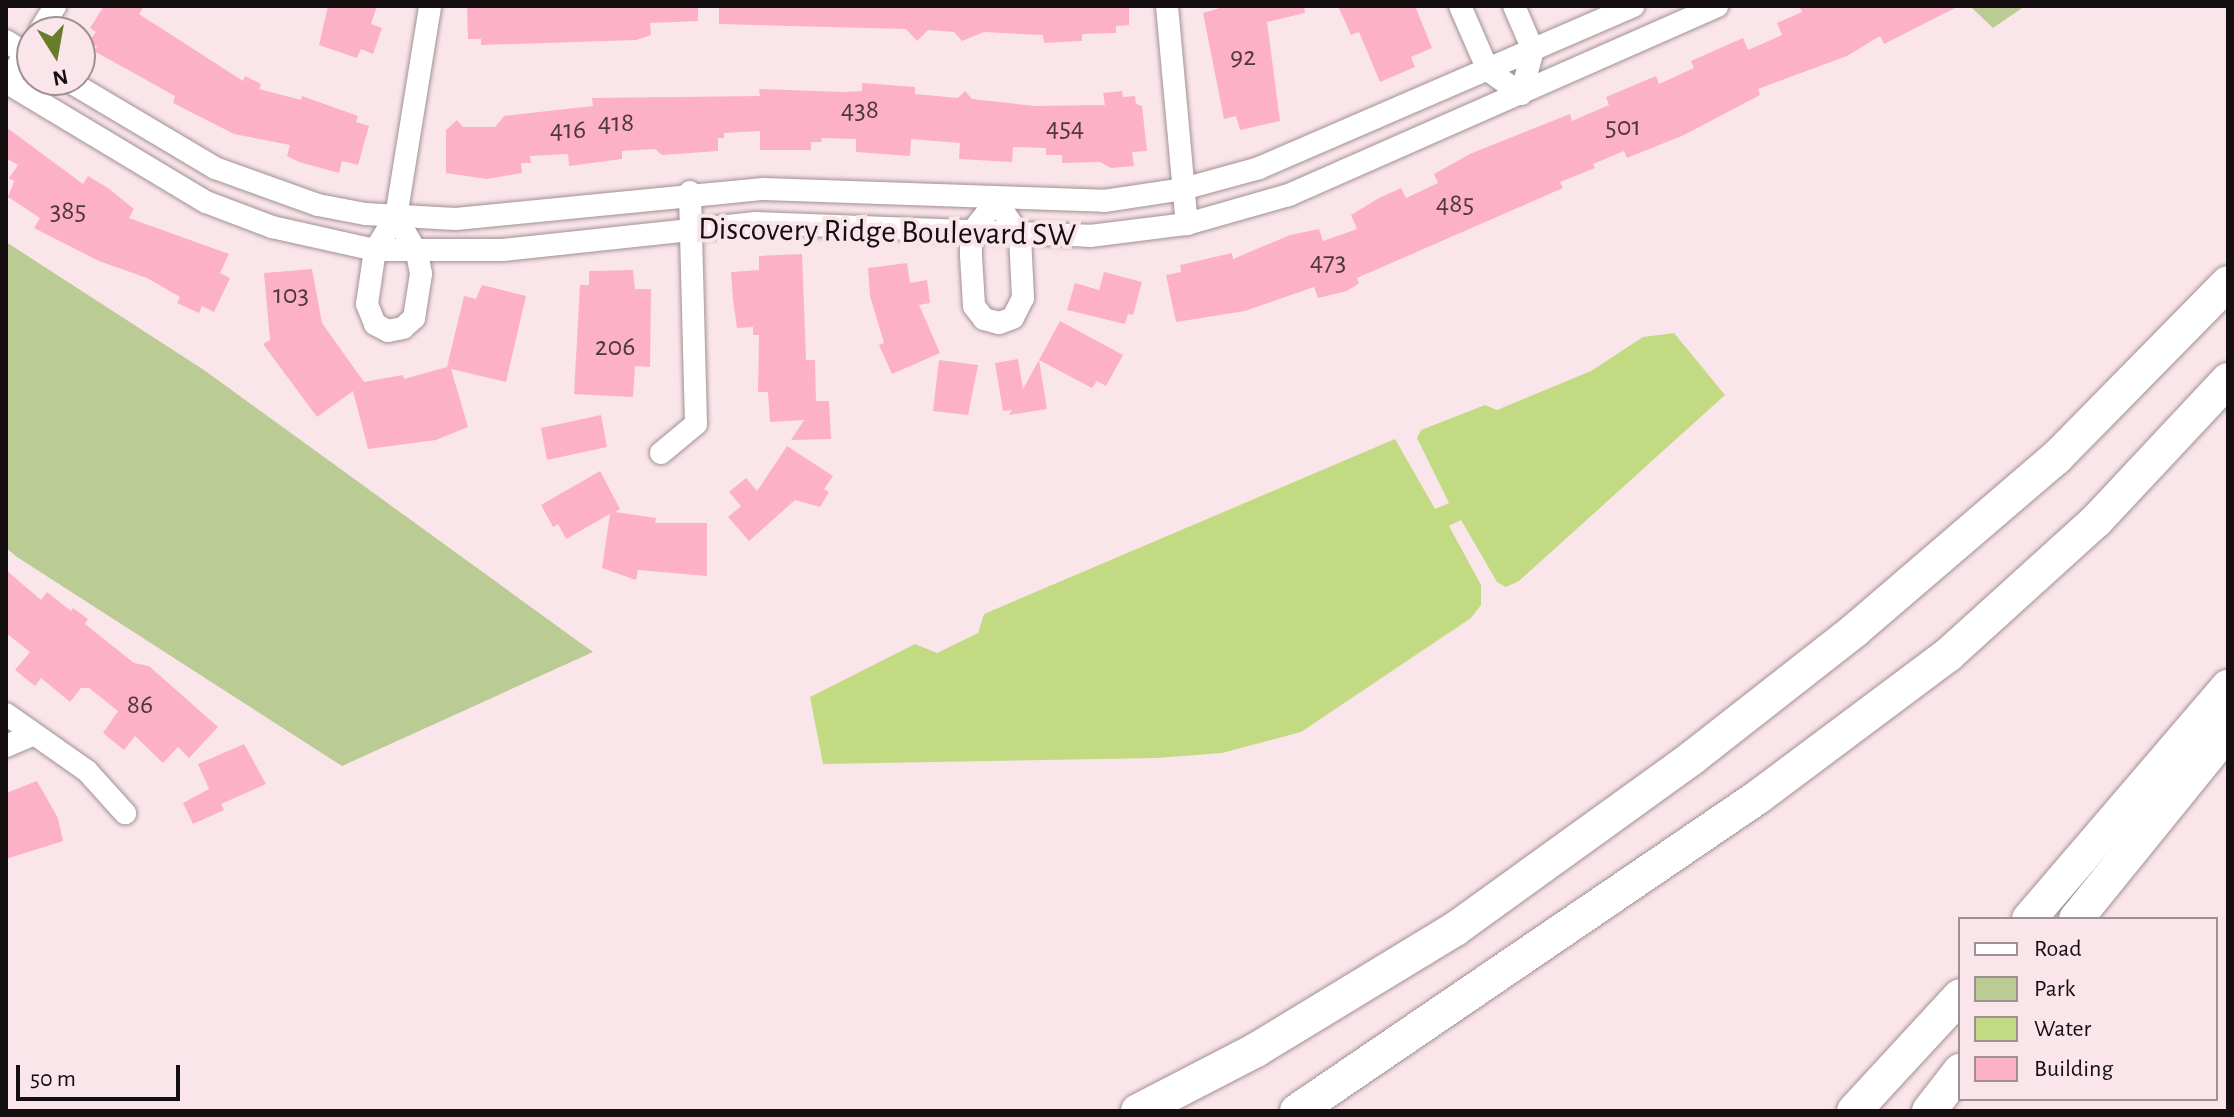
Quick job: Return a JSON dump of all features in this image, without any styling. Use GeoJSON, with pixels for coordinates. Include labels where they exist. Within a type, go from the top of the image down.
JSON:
{"type":"FeatureCollection","features":[{"type":"Feature","properties":{"kind":"highway"},"geometry":{"type":"LineString","coordinates":[[1138,1111],[1256,1050],[1455,929],[1692,758],[1855,630],[2056,458],[2228,283]]}},
{"type":"Feature","properties":{"kind":"highway"},"geometry":{"type":"LineString","coordinates":[[1297,1111],[1758,797],[1948,655],[2096,521],[2228,380]]}},
{"type":"Feature","properties":{"kind":"highway"},"geometry":{"type":"LineString","coordinates":[[2031,917],[2228,687]]}},
{"type":"Feature","properties":{"kind":"highway"},"geometry":{"type":"LineString","coordinates":[[2078,917],[2228,731]]}},
{"type":"Feature","properties":{"kind":"highway"},"geometry":{"type":"LineString","coordinates":[[1854,1111],[1958,998]]}},
{"type":"Feature","properties":{"kind":"highway"},"geometry":{"type":"LineString","coordinates":[[1929,1111],[1958,1074]]}},
{"type":"Feature","properties":{"kind":"street"},"geometry":{"type":"LineString","coordinates":[[396,217],[417,253],[421,274],[414,318],[403,328],[388,331],[375,324],[368,312],[375,250],[396,217],[430,6]]}},
{"type":"Feature","properties":{"kind":"street"},"geometry":{"type":"LineString","coordinates":[[1167,6],[1187,224]]}},
{"type":"Feature","properties":{"kind":"street"},"geometry":{"type":"LineString","coordinates":[[1460,6],[1488,70],[1521,94],[1533,50],[1514,6]]}},
{"type":"Feature","properties":{"kind":"street","name":"Discovery Ridge Boulevard SW"},"geometry":{"type":"LineString","coordinates":[[94,96],[215,168],[318,205],[396,217],[499,216],[690,192],[834,190],[996,201],[1104,201],[1183,189],[1259,168],[1633,6]]}},
{"type":"Feature","properties":{"kind":"street","name":"Discovery Ridge Boulevard SW"},"geometry":{"type":"LineString","coordinates":[[7,83],[206,202],[272,227],[375,250],[417,253],[503,250],[692,227],[832,224],[1020,236],[1090,236],[1187,224],[1289,195],[1717,6]]}},
{"type":"Feature","properties":{"kind":"street"},"geometry":{"type":"LineString","coordinates":[[661,453],[696,424],[690,192]]}},
{"type":"Feature","properties":{"kind":"street"},"geometry":{"type":"LineString","coordinates":[[996,201],[1020,236],[1022,306],[1013,318],[999,323],[984,319],[974,306],[971,233],[996,201]]}},
{"type":"Feature","properties":{"kind":"street"},"geometry":{"type":"LineString","coordinates":[[6,714],[87,771],[125,813]]}},
{"type":"Feature","properties":{"kind":"street"},"geometry":{"type":"LineString","coordinates":[[6,746],[34,734]]}},
{"type":"Feature","properties":{"kind":"green space"},"geometry":{"type":"Polygon","coordinates":[[[1970,6],[2025,6],[1993,28],[1970,6]]]}},
{"type":"Feature","properties":{"kind":"green space"},"geometry":{"type":"Polygon","coordinates":[[[6,242],[204,370],[593,652],[342,766],[17,557],[6,548],[6,242]]]}},
{"type":"Feature","properties":{"kind":"water"},"geometry":{"type":"Polygon","coordinates":[[[1674,333],[1725,395],[1519,581],[1506,587],[1497,582],[1461,520],[1449,526],[1481,585],[1481,605],[1471,618],[1301,732],[1222,753],[1157,758],[823,764],[810,697],[915,644],[937,653],[978,633],[984,614],[1395,439],[1435,509],[1449,503],[1417,438],[1421,430],[1485,405],[1497,410],[1591,371],[1643,337],[1674,333]]]}},
{"type":"Feature","properties":{"kind":"building"},"geometry":{"type":"Polygon","coordinates":[[[104,6],[144,6],[139,14],[243,81],[245,76],[261,84],[259,89],[301,100],[302,96],[358,116],[356,122],[369,126],[358,165],[342,161],[339,173],[299,162],[287,156],[290,145],[234,134],[173,103],[175,96],[96,52],[96,19],[104,6]]]}},
{"type":"Feature","properties":{"kind":"building"},"geometry":{"type":"Polygon","coordinates":[[[328,6],[377,6],[371,24],[382,28],[373,54],[361,49],[357,58],[319,45],[328,6]]]}},
{"type":"Feature","properties":{"kind":"building"},"geometry":{"type":"Polygon","coordinates":[[[467,6],[698,6],[698,21],[650,23],[651,35],[636,40],[481,45],[481,39],[468,39],[467,6]]]}},
{"type":"Feature","properties":{"kind":"building"},"geometry":{"type":"Polygon","coordinates":[[[719,6],[1129,6],[1129,25],[1116,26],[1116,33],[1082,34],[1082,41],[1044,43],[1043,35],[984,32],[962,41],[954,32],[928,30],[917,41],[906,29],[719,24],[719,6]]]}},
{"type":"Feature","properties":{"kind":"building"},"geometry":{"type":"Polygon","coordinates":[[[1227,6],[1304,6],[1305,13],[1267,22],[1280,121],[1240,130],[1236,116],[1224,119],[1203,13],[1227,6]]]}},
{"type":"Feature","properties":{"kind":"building"},"geometry":{"type":"Polygon","coordinates":[[[1338,6],[1415,6],[1432,48],[1411,57],[1415,67],[1380,82],[1359,32],[1351,35],[1338,6]]]}},
{"type":"Feature","properties":{"kind":"building"},"geometry":{"type":"Polygon","coordinates":[[[1799,6],[1959,6],[1884,44],[1880,36],[1847,56],[1758,89],[1760,95],[1684,135],[1627,158],[1624,151],[1593,164],[1595,168],[1560,182],[1563,188],[1357,278],[1359,283],[1347,291],[1318,298],[1314,287],[1245,311],[1176,322],[1166,275],[1181,272],[1180,265],[1232,253],[1233,259],[1290,235],[1319,229],[1323,241],[1357,229],[1351,215],[1401,188],[1406,198],[1438,183],[1434,174],[1472,153],[1570,114],[1572,121],[1609,105],[1606,97],[1656,76],[1659,84],[1694,68],[1691,61],[1743,38],[1748,50],[1782,35],[1777,23],[1802,12],[1799,6]]]}},
{"type":"Feature","properties":{"kind":"building"},"geometry":{"type":"Polygon","coordinates":[[[862,83],[915,87],[915,94],[958,98],[965,91],[972,99],[1035,106],[1105,105],[1103,93],[1122,91],[1123,97],[1135,96],[1136,104],[1142,106],[1147,151],[1132,152],[1134,166],[1111,168],[1100,162],[1062,163],[1062,155],[1046,155],[1046,148],[1013,147],[1012,162],[959,159],[960,143],[911,139],[910,156],[856,152],[856,139],[821,138],[822,142],[811,142],[811,150],[760,150],[760,131],[724,133],[724,138],[718,138],[718,151],[662,155],[655,149],[622,151],[622,159],[569,166],[568,154],[530,156],[531,163],[521,163],[522,173],[487,179],[446,173],[446,130],[457,120],[463,127],[495,127],[504,116],[593,106],[592,98],[760,96],[759,89],[862,91],[862,83]]]}},
{"type":"Feature","properties":{"kind":"building"},"geometry":{"type":"Polygon","coordinates":[[[6,127],[83,184],[88,176],[108,188],[134,209],[129,218],[229,254],[220,273],[230,278],[214,312],[202,306],[199,313],[177,303],[180,297],[147,278],[99,261],[34,228],[40,218],[8,197],[14,181],[9,178],[18,165],[6,158],[6,127]]]}},
{"type":"Feature","properties":{"kind":"building"},"geometry":{"type":"Polygon","coordinates":[[[802,254],[806,360],[815,360],[816,401],[829,401],[831,439],[791,440],[804,420],[770,422],[768,392],[758,392],[759,335],[753,335],[753,327],[737,328],[731,272],[759,270],[759,256],[802,254]]]}},
{"type":"Feature","properties":{"kind":"building"},"geometry":{"type":"Polygon","coordinates":[[[907,263],[910,283],[927,280],[930,303],[919,305],[940,353],[892,374],[879,345],[884,343],[870,296],[868,268],[907,263]]]}},
{"type":"Feature","properties":{"kind":"building"},"geometry":{"type":"Polygon","coordinates":[[[312,269],[322,323],[364,382],[403,375],[404,379],[447,367],[464,296],[476,299],[482,285],[526,296],[506,382],[451,369],[468,427],[436,440],[368,449],[353,391],[317,417],[263,344],[270,340],[264,273],[312,269]]]}},
{"type":"Feature","properties":{"kind":"building"},"geometry":{"type":"Polygon","coordinates":[[[633,270],[635,289],[651,289],[650,367],[635,366],[633,397],[574,394],[580,285],[589,285],[589,271],[633,270]]]}},
{"type":"Feature","properties":{"kind":"building"},"geometry":{"type":"Polygon","coordinates":[[[1104,272],[1142,282],[1133,315],[1128,314],[1125,324],[1067,310],[1075,283],[1099,290],[1104,272]]]}},
{"type":"Feature","properties":{"kind":"building"},"geometry":{"type":"Polygon","coordinates":[[[1060,321],[1123,355],[1106,386],[1097,381],[1092,388],[1039,360],[1060,321]]]}},
{"type":"Feature","properties":{"kind":"building"},"geometry":{"type":"Polygon","coordinates":[[[1018,359],[1023,389],[1039,360],[1047,409],[1009,415],[1012,410],[1003,411],[995,363],[1018,359]]]}},
{"type":"Feature","properties":{"kind":"building"},"geometry":{"type":"Polygon","coordinates":[[[939,360],[978,365],[968,415],[933,411],[939,360]]]}},
{"type":"Feature","properties":{"kind":"building"},"geometry":{"type":"Polygon","coordinates":[[[601,415],[607,447],[547,460],[541,428],[601,415]]]}},
{"type":"Feature","properties":{"kind":"building"},"geometry":{"type":"Polygon","coordinates":[[[787,446],[833,476],[824,489],[829,492],[820,507],[795,500],[749,541],[728,517],[741,506],[729,492],[746,478],[757,491],[787,446]]]}},
{"type":"Feature","properties":{"kind":"building"},"geometry":{"type":"Polygon","coordinates":[[[600,471],[620,509],[615,512],[656,518],[655,523],[707,523],[707,576],[638,570],[636,580],[602,568],[610,514],[566,539],[558,524],[553,527],[541,505],[600,471]]]}},
{"type":"Feature","properties":{"kind":"building"},"geometry":{"type":"Polygon","coordinates":[[[6,570],[41,600],[47,592],[71,611],[73,608],[88,619],[85,624],[134,663],[149,666],[218,727],[189,758],[178,747],[163,763],[135,736],[124,750],[103,733],[118,711],[89,688],[81,688],[70,702],[41,678],[35,686],[15,670],[30,652],[6,633],[6,570]]]}},
{"type":"Feature","properties":{"kind":"building"},"geometry":{"type":"Polygon","coordinates":[[[244,744],[266,784],[221,804],[224,810],[193,824],[183,803],[209,789],[198,764],[244,744]]]}},
{"type":"Feature","properties":{"kind":"building"},"geometry":{"type":"Polygon","coordinates":[[[37,781],[58,818],[63,841],[6,859],[6,793],[37,781]]]}}]}
